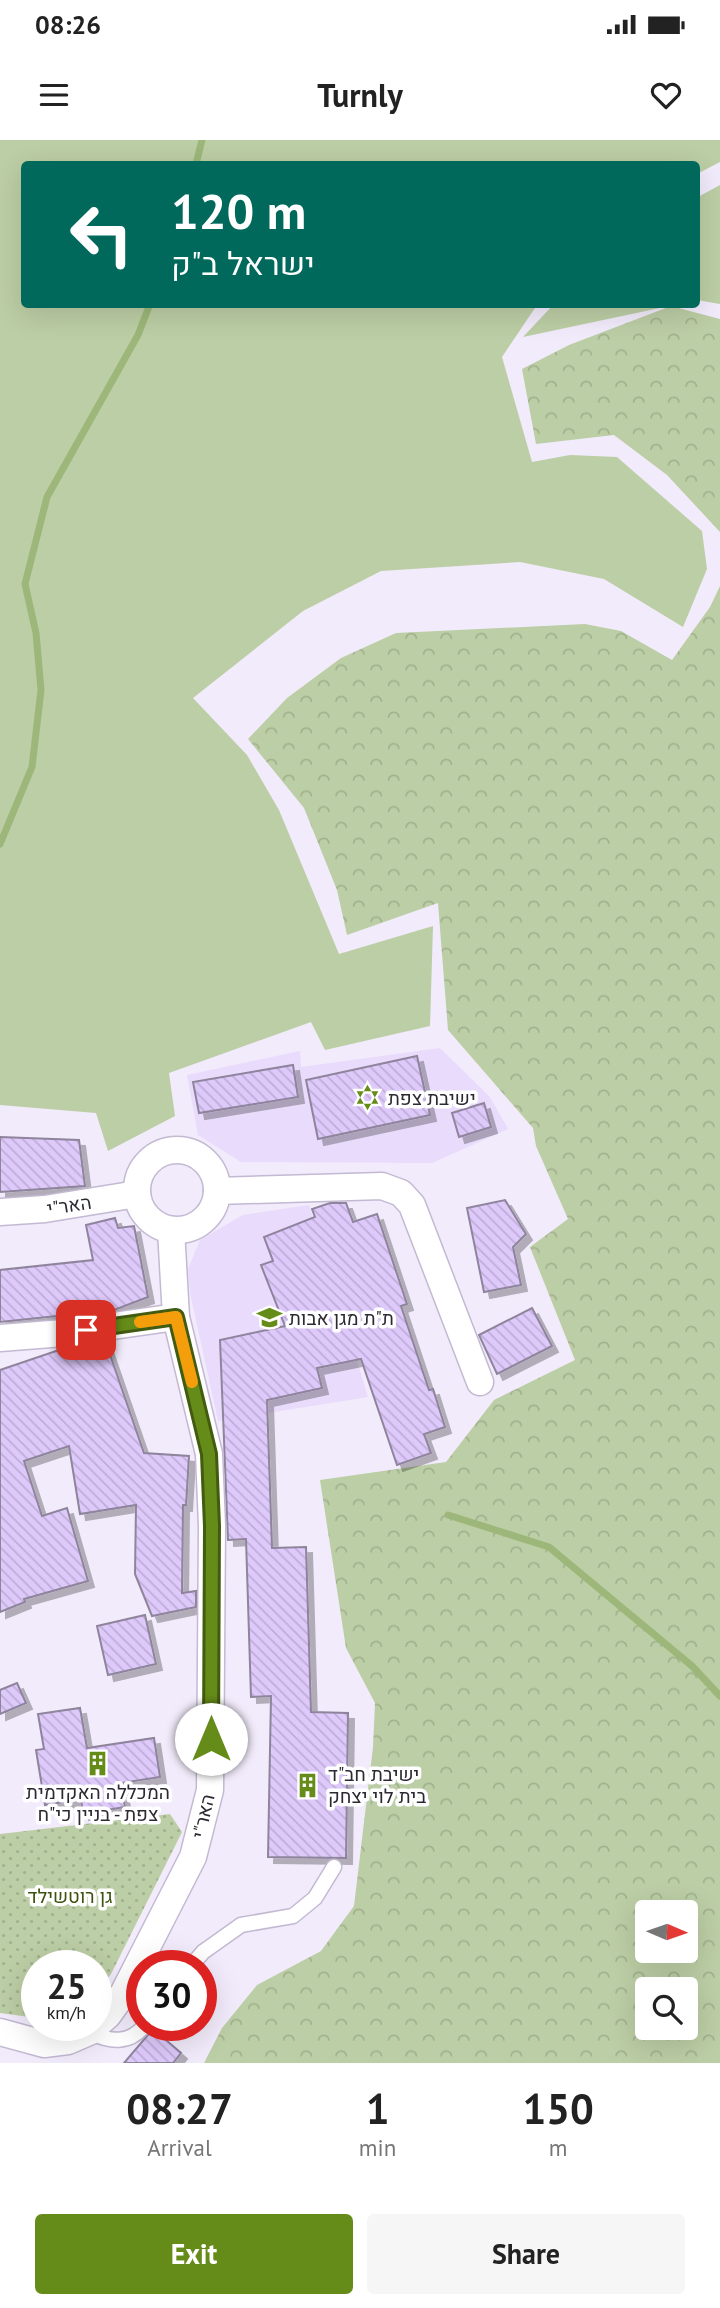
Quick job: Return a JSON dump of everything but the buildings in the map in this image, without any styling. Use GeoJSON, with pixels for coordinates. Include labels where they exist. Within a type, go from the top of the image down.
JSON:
{"type":"FeatureCollection","features":[{"type":"Feature","properties":{"kind":"street"},"geometry":{"type":"LineString","coordinates":[[170,1150],[198,1156],[208,1165],[217,1191],[208,1215],[185,1230],[171,1230],[149,1219],[141,1208],[137,1194],[138,1181],[146,1164],[157,1155],[170,1150]]}},
{"type":"Feature","properties":{"kind":"street"},"geometry":{"type":"LineString","coordinates":[[217,1191],[382,1186],[401,1193],[412,1205],[480,1382]]}},
{"type":"Feature","properties":{"kind":"street","name":"האר\"י"},"geometry":{"type":"LineString","coordinates":[[0,1212],[45,1209],[137,1194]]}},
{"type":"Feature","properties":{"kind":"street","name":"האר\"י"},"geometry":{"type":"LineString","coordinates":[[112,2009],[193,1857],[210,1790],[212,1526],[209,1454],[176,1317],[171,1230]]}},
{"type":"Feature","properties":{"kind":"street"},"geometry":{"type":"LineString","coordinates":[[0,1338],[64,1333],[176,1317]]}},
{"type":"Feature","properties":{"kind":"street","name":"האר\"י"},"geometry":{"type":"LineString","coordinates":[[0,2032],[21,2038]]}},
{"type":"Feature","properties":{"kind":"street","name":"האר\"י"},"geometry":{"type":"LineString","coordinates":[[33,2041],[44,2044],[68,2041]]}},
{"type":"Feature","properties":{"kind":"lane"},"geometry":{"type":"LineString","coordinates":[[206,1950],[241,1925],[293,1916],[315,1898],[334,1867]]}},
{"type":"Feature","properties":{"kind":"shaded area"},"geometry":{"type":"Polygon","coordinates":[[[440,1048],[490,1097],[508,1129],[432,1163],[241,1162],[198,1135],[187,1075],[300,1051],[301,1067],[440,1048]]]}},
{"type":"Feature","properties":{"kind":"shaded area","name":"ת\"ת מגן אבות"},"geometry":{"type":"Polygon","coordinates":[[[309,1205],[368,1397],[218,1421],[190,1293],[188,1269],[200,1240],[243,1215],[309,1205]]]}},
{"type":"Feature","properties":{"kind":"green space"},"geometry":{"type":"Polygon","coordinates":[[[0,140],[720,140],[720,162],[700,172],[700,161],[21,161],[21,308],[535,308],[502,357],[532,462],[570,455],[617,457],[702,531],[707,569],[683,627],[604,579],[520,562],[381,571],[303,611],[193,698],[247,755],[279,810],[339,954],[433,926],[430,1026],[325,1050],[311,1022],[169,1073],[175,1116],[108,1151],[96,1113],[0,1105],[0,140]]]}},
{"type":"Feature","properties":{"kind":"green space"},"geometry":{"type":"Polygon","coordinates":[[[720,185],[720,304],[700,301],[700,196],[720,185]]]}},
{"type":"Feature","properties":{"kind":"green space"},"geometry":{"type":"Polygon","coordinates":[[[550,308],[660,308],[523,337],[550,308]]]}},
{"type":"Feature","properties":{"kind":"green space"},"geometry":{"type":"Polygon","coordinates":[[[666,308],[679,308],[720,319],[720,532],[667,475],[614,435],[536,444],[522,369],[569,345],[666,308]]]}},
{"type":"Feature","properties":{"kind":"green space"},"geometry":{"type":"Polygon","coordinates":[[[720,586],[720,2063],[204,2063],[222,2028],[257,1985],[321,1951],[354,1906],[373,1747],[375,1703],[346,1648],[320,1480],[446,1462],[494,1400],[575,1360],[530,1247],[568,1219],[536,1146],[533,1128],[448,1030],[438,903],[347,935],[337,890],[304,808],[248,739],[287,698],[341,658],[396,633],[585,624],[621,631],[672,660],[710,607],[720,586]]]}},
{"type":"Feature","properties":{"kind":"green space","name":"גן רוטשילד"},"geometry":{"type":"Polygon","coordinates":[[[170,1814],[182,1832],[112,1972],[112,1950],[21,1950],[21,2016],[0,2013],[0,1834],[170,1814]]]}},
{"type":"Feature","properties":{"kind":"waterway"},"geometry":{"type":"LineString","coordinates":[[197,161],[202,140]]}},
{"type":"Feature","properties":{"kind":"waterway"},"geometry":{"type":"LineString","coordinates":[[0,844],[32,767],[41,690],[36,633],[25,584],[47,497],[138,335],[148,308]]}},
{"type":"Feature","properties":{"kind":"waterway"},"geometry":{"type":"LineString","coordinates":[[448,1515],[549,1547],[692,1666],[720,1696]]}},
{"type":"Feature","properties":{"kind":"slow traffic"},"geometry":{"type":"LineString","coordinates":[[140,1322],[176,1317],[192,1382]]}},
{"type":"Feature","properties":{"kind":"place","name":"ישיבת צפת"},"geometry":{"type":"Point","coordinates":[368,1098]}},
{"type":"Feature","properties":{"kind":"place","name":"ת\"ת מגן אבות"},"geometry":{"type":"Point","coordinates":[269,1318]}},
{"type":"Feature","properties":{"kind":"place","name":"המכללה האקדמית צפת - בניין כי\"ח"},"geometry":{"type":"Point","coordinates":[98,1764]}},
{"type":"Feature","properties":{"kind":"place","name":"ישיבת חב\"ד בית לוי יצחק"},"geometry":{"type":"Point","coordinates":[308,1785]}},
{"type":"Feature","properties":{"kind":"route"},"geometry":{"type":"LineString","coordinates":[[86,1330],[176,1317],[209,1454],[212,1526],[211,1739]]}}]}
